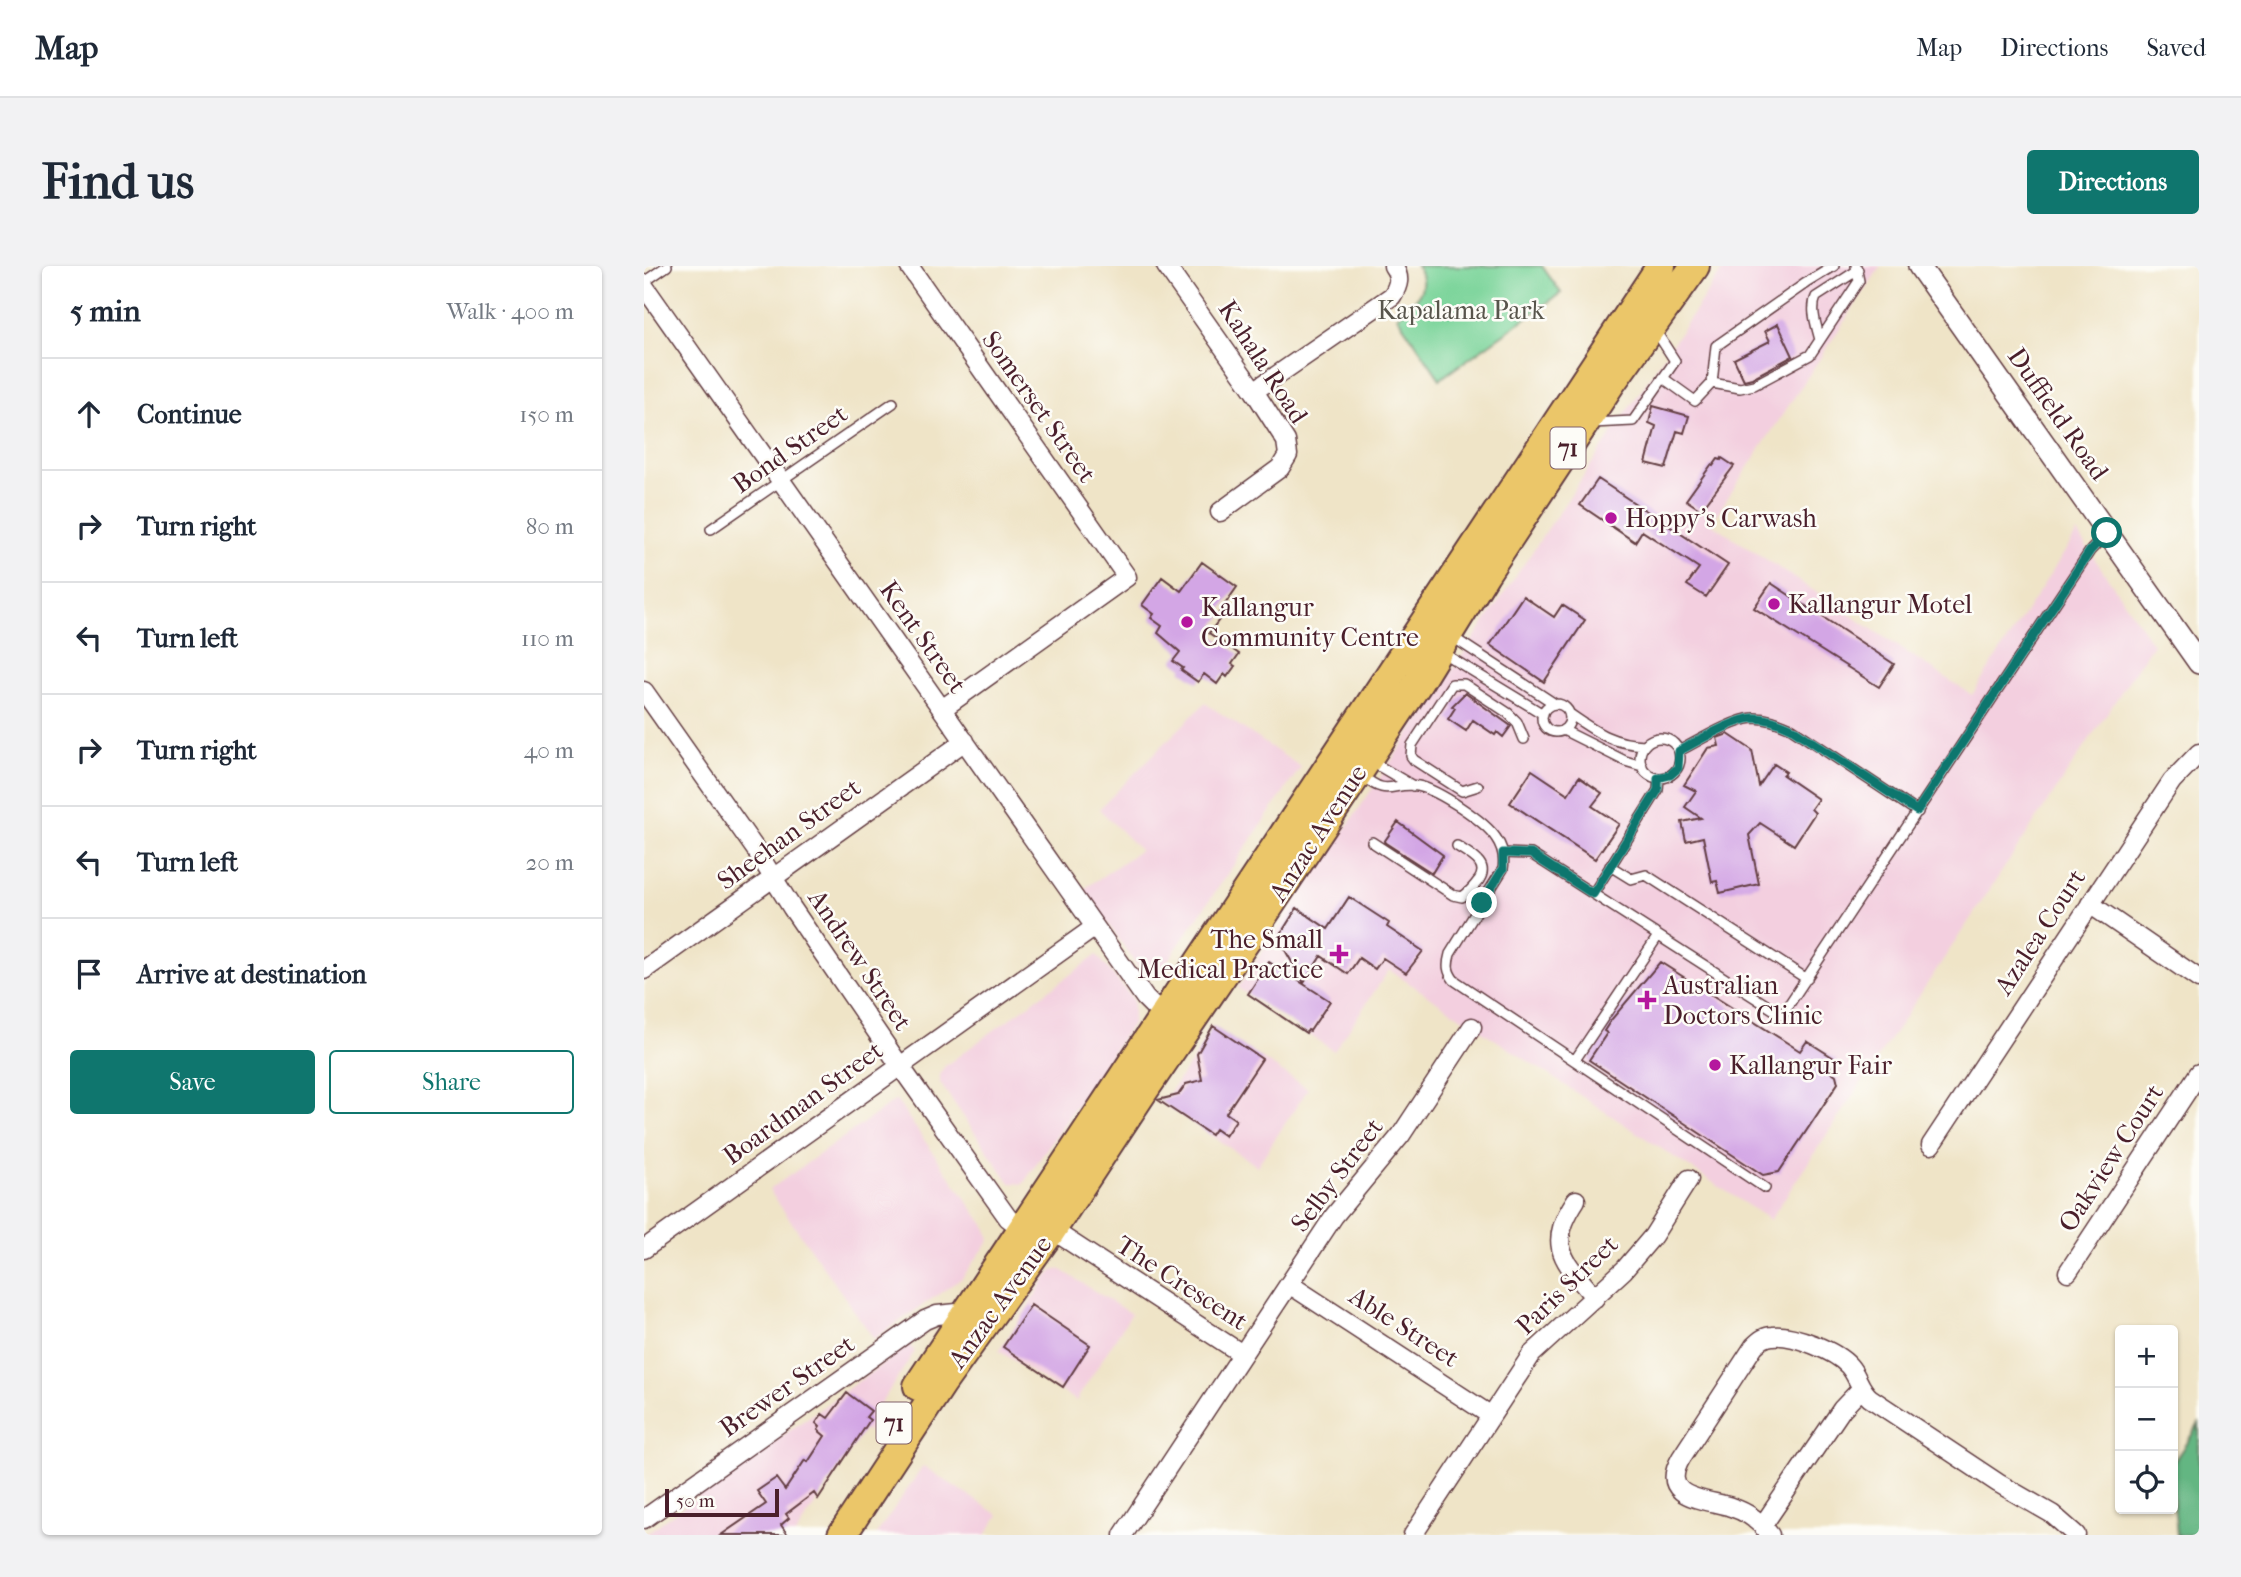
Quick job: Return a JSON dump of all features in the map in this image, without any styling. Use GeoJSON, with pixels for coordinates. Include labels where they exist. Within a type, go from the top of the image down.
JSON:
{"type":"FeatureCollection","features":[{"type":"Feature","properties":{"kind":"highway","name":"Anzac Avenue"},"geometry":{"type":"LineString","coordinates":[[842,1535],[942,1383],[1051,1231],[1149,1082],[1432,636],[1661,266]]}},
{"type":"Feature","properties":{"kind":"highway","name":"Anzac Avenue"},"geometry":{"type":"LineString","coordinates":[[1432,636],[1485,574],[1583,425],[1695,266]]}},
{"type":"Feature","properties":{"kind":"highway","name":"Anzac Avenue"},"geometry":{"type":"LineString","coordinates":[[820,1535],[1163,1016],[1352,760]]}},
{"type":"Feature","properties":{"kind":"street","name":"Somerset Street"},"geometry":{"type":"LineString","coordinates":[[909,266],[1127,578],[942,709]]}},
{"type":"Feature","properties":{"kind":"street","name":"Kahala Road"},"geometry":{"type":"LineString","coordinates":[[1166,266],[1286,441],[1288,455],[1280,468],[1220,512]]}},
{"type":"Feature","properties":{"kind":"street"},"geometry":{"type":"LineString","coordinates":[[1254,391],[1392,296],[1398,286],[1399,274],[1393,266]]}},
{"type":"Feature","properties":{"kind":"street","name":"Duffield Road"},"geometry":{"type":"LineString","coordinates":[[1919,266],[2199,663]]}},
{"type":"Feature","properties":{"kind":"street","name":"Kent Street"},"geometry":{"type":"LineString","coordinates":[[644,284],[1145,998],[1163,1016]]}},
{"type":"Feature","properties":{"kind":"street","name":"Andrew Street"},"geometry":{"type":"LineString","coordinates":[[644,691],[900,1066],[1008,1219],[1023,1228]]}},
{"type":"Feature","properties":{"kind":"street","name":"Sheehan Street"},"geometry":{"type":"LineString","coordinates":[[644,970],[965,741]]}},
{"type":"Feature","properties":{"kind":"street","name":"Azalea Court"},"geometry":{"type":"LineString","coordinates":[[1931,1145],[2172,781],[2199,753]]}},
{"type":"Feature","properties":{"kind":"street"},"geometry":{"type":"LineString","coordinates":[[2090,904],[2199,979]]}},
{"type":"Feature","properties":{"kind":"street","name":"Boardman Street"},"geometry":{"type":"LineString","coordinates":[[644,1249],[1095,927]]}},
{"type":"Feature","properties":{"kind":"street","name":"Selby Street"},"geometry":{"type":"LineString","coordinates":[[1242,1354],[1345,1201],[1401,1135],[1472,1027]]}},
{"type":"Feature","properties":{"kind":"street","name":"Oakview Court"},"geometry":{"type":"LineString","coordinates":[[2067,1272],[2192,1100],[2199,1073]]}},
{"type":"Feature","properties":{"kind":"street","name":"Paris Street"},"geometry":{"type":"LineString","coordinates":[[1413,1535],[1538,1346],[1595,1298],[1643,1248],[1689,1179]]}},
{"type":"Feature","properties":{"kind":"street"},"geometry":{"type":"LineString","coordinates":[[1576,1199],[1561,1225],[1560,1247],[1569,1265],[1595,1298]]}},
{"type":"Feature","properties":{"kind":"street"},"geometry":{"type":"LineString","coordinates":[[1023,1228],[1051,1231]]}},
{"type":"Feature","properties":{"kind":"street","name":"The Crescent"},"geometry":{"type":"LineString","coordinates":[[1051,1231],[1242,1354],[1123,1535]]}},
{"type":"Feature","properties":{"kind":"street","name":"Able Street"},"geometry":{"type":"LineString","coordinates":[[1290,1284],[1490,1415]]}},
{"type":"Feature","properties":{"kind":"street","name":"Brewer Street"},"geometry":{"type":"LineString","coordinates":[[644,1519],[925,1320],[937,1315],[967,1312]]}},
{"type":"Feature","properties":{"kind":"street"},"geometry":{"type":"LineString","coordinates":[[1861,1389],[1842,1409],[1767,1530],[1733,1508],[1688,1496],[1679,1486],[1676,1473],[1681,1458],[1754,1346],[1764,1338],[1776,1335],[1831,1352],[1850,1366],[1861,1389],[1920,1433],[2052,1514],[2076,1535]]}},
{"type":"Feature","properties":{"kind":"lane"},"geometry":{"type":"LineString","coordinates":[[644,284],[667,266]]}},
{"type":"Feature","properties":{"kind":"lane"},"geometry":{"type":"LineString","coordinates":[[1663,378],[1695,401],[1712,383],[1716,346],[1834,266]]}},
{"type":"Feature","properties":{"kind":"lane"},"geometry":{"type":"LineString","coordinates":[[1712,383],[1740,388],[1754,385],[1810,355],[1852,293],[1859,281],[1857,268],[1816,297],[1813,302],[1820,340]]}},
{"type":"Feature","properties":{"kind":"lane"},"geometry":{"type":"LineString","coordinates":[[1583,425],[1606,421],[1633,421],[1675,361],[1652,326]]}},
{"type":"Feature","properties":{"kind":"lane","name":"Bond Street"},"geometry":{"type":"LineString","coordinates":[[711,529],[893,403]]}},
{"type":"Feature","properties":{"kind":"lane"},"geometry":{"type":"LineString","coordinates":[[1503,853],[1531,854],[1782,1015],[2090,551],[2107,533]]}},
{"type":"Feature","properties":{"kind":"lane"},"geometry":{"type":"LineString","coordinates":[[1432,636],[1555,704],[1563,705],[1570,714],[1609,739],[1619,743],[1645,745]]}},
{"type":"Feature","properties":{"kind":"lane"},"geometry":{"type":"LineString","coordinates":[[1432,636],[1543,714]]}},
{"type":"Feature","properties":{"kind":"lane"},"geometry":{"type":"LineString","coordinates":[[1478,786],[1467,791],[1458,789],[1411,756],[1412,745],[1452,684],[1464,684],[1508,713],[1517,722],[1524,739]]}},
{"type":"Feature","properties":{"kind":"lane"},"geometry":{"type":"LineString","coordinates":[[1555,704],[1547,707],[1543,714],[1545,727],[1554,732],[1563,730],[1569,723],[1570,714]]}},
{"type":"Feature","properties":{"kind":"lane"},"geometry":{"type":"LineString","coordinates":[[1679,751],[1705,735],[1752,718],[1771,720],[1791,728],[1917,811]]}},
{"type":"Feature","properties":{"kind":"lane"},"geometry":{"type":"LineString","coordinates":[[1563,730],[1625,761],[1642,766]]}},
{"type":"Feature","properties":{"kind":"lane"},"geometry":{"type":"LineString","coordinates":[[1663,738],[1673,742],[1679,751],[1678,768],[1670,775],[1658,778],[1646,772],[1642,766],[1641,755],[1645,745],[1653,739],[1663,738]]}},
{"type":"Feature","properties":{"kind":"lane"},"geometry":{"type":"LineString","coordinates":[[1352,760],[1370,783],[1395,789],[1413,786]]}},
{"type":"Feature","properties":{"kind":"lane"},"geometry":{"type":"LineString","coordinates":[[1352,760],[1385,767],[1413,786],[1431,790],[1490,831],[1503,853],[1503,869],[1450,954],[1447,965],[1454,980],[1765,1188]]}},
{"type":"Feature","properties":{"kind":"lane"},"geometry":{"type":"LineString","coordinates":[[1593,894],[1658,790],[1658,778]]}},
{"type":"Feature","properties":{"kind":"lane"},"geometry":{"type":"LineString","coordinates":[[1372,842],[1453,895],[1462,897],[1470,892],[1483,873],[1483,867],[1457,846]]}},
{"type":"Feature","properties":{"kind":"lane"},"geometry":{"type":"LineString","coordinates":[[1610,866],[1631,878],[1646,875],[1807,979]]}},
{"type":"Feature","properties":{"kind":"lane"},"geometry":{"type":"LineString","coordinates":[[1575,1060],[1658,936]]}},
{"type":"Feature","properties":{"kind":"shaded area"},"geometry":{"type":"Polygon","coordinates":[[[1725,266],[1881,266],[1711,523],[1972,695],[2077,533],[2153,644],[1770,1220],[1389,970],[1334,1051],[1238,988],[1725,266]]]}},
{"type":"Feature","properties":{"kind":"shaded area"},"geometry":{"type":"Polygon","coordinates":[[[1205,703],[1301,767],[1156,978],[1145,977],[1084,889],[1140,850],[1099,809],[1205,703]]]}},
{"type":"Feature","properties":{"kind":"shaded area"},"geometry":{"type":"Polygon","coordinates":[[[1097,955],[1133,999],[1133,1022],[1023,1184],[1010,1183],[940,1083],[940,1073],[945,1066],[1097,955]]]}},
{"type":"Feature","properties":{"kind":"shaded area"},"geometry":{"type":"Polygon","coordinates":[[[1213,1026],[1308,1089],[1257,1166],[1162,1103],[1197,1054],[1213,1026]]]}},
{"type":"Feature","properties":{"kind":"shaded area"},"geometry":{"type":"Polygon","coordinates":[[[896,1100],[987,1229],[990,1240],[962,1278],[874,1339],[769,1190],[896,1100]]]}},
{"type":"Feature","properties":{"kind":"shaded area"},"geometry":{"type":"Polygon","coordinates":[[[1060,1269],[1131,1314],[1076,1401],[999,1351],[1047,1277],[1060,1269]]]}},
{"type":"Feature","properties":{"kind":"shaded area"},"geometry":{"type":"Polygon","coordinates":[[[909,1345],[915,1351],[870,1420],[874,1423],[867,1432],[864,1430],[795,1535],[644,1535],[909,1345]]]}},
{"type":"Feature","properties":{"kind":"shaded area"},"geometry":{"type":"Polygon","coordinates":[[[923,1466],[999,1515],[986,1535],[876,1535],[923,1466]]]}},
{"type":"Feature","properties":{"kind":"green space","name":"Kapalama Park"},"geometry":{"type":"Polygon","coordinates":[[[1417,266],[1542,266],[1561,293],[1440,379],[1397,316],[1415,301],[1422,288],[1421,274],[1417,266]]]}},
{"type":"Feature","properties":{"kind":"green space"},"geometry":{"type":"Polygon","coordinates":[[[2199,1424],[2199,1535],[2177,1535],[2175,1514],[2178,1514],[2178,1456],[2199,1424]]]}},
{"type":"Feature","properties":{"kind":"building"},"geometry":{"type":"Polygon","coordinates":[[[1778,324],[1793,356],[1744,380],[1734,359],[1770,341],[1765,331],[1778,324]]]}},
{"type":"Feature","properties":{"kind":"building"},"geometry":{"type":"Polygon","coordinates":[[[1653,406],[1689,416],[1684,433],[1677,431],[1666,468],[1646,463],[1656,426],[1649,423],[1653,406]]]}},
{"type":"Feature","properties":{"kind":"building"},"geometry":{"type":"Polygon","coordinates":[[[1722,458],[1734,466],[1701,510],[1686,500],[1711,465],[1722,458]]]}},
{"type":"Feature","properties":{"kind":"building"},"geometry":{"type":"Polygon","coordinates":[[[1598,479],[1728,565],[1706,597],[1687,585],[1699,568],[1642,531],[1635,542],[1580,505],[1598,479]]]}},
{"type":"Feature","properties":{"kind":"building","name":"Kallangur Community Centre"},"geometry":{"type":"Polygon","coordinates":[[[1202,562],[1237,587],[1219,613],[1222,616],[1209,633],[1239,654],[1227,677],[1224,674],[1217,684],[1204,674],[1198,682],[1181,670],[1183,668],[1173,661],[1180,652],[1158,633],[1162,626],[1151,618],[1154,614],[1142,605],[1162,577],[1181,591],[1202,562]]]}},
{"type":"Feature","properties":{"kind":"building"},"geometry":{"type":"Polygon","coordinates":[[[1771,583],[1894,664],[1879,687],[1754,608],[1771,583]]]}},
{"type":"Feature","properties":{"kind":"building"},"geometry":{"type":"Polygon","coordinates":[[[1523,596],[1554,617],[1562,605],[1585,620],[1544,682],[1490,645],[1523,596]]]}},
{"type":"Feature","properties":{"kind":"building"},"geometry":{"type":"Polygon","coordinates":[[[1465,693],[1511,726],[1503,737],[1497,732],[1495,735],[1473,720],[1466,731],[1448,719],[1455,708],[1452,706],[1465,693]]]}},
{"type":"Feature","properties":{"kind":"building"},"geometry":{"type":"Polygon","coordinates":[[[1728,734],[1752,750],[1759,786],[1774,764],[1786,772],[1783,775],[1818,799],[1811,809],[1815,813],[1794,845],[1760,823],[1749,835],[1759,884],[1720,893],[1717,881],[1712,882],[1703,837],[1686,841],[1682,822],[1701,818],[1685,807],[1696,791],[1684,785],[1708,748],[1719,746],[1717,738],[1728,734]]]}},
{"type":"Feature","properties":{"kind":"building"},"geometry":{"type":"Polygon","coordinates":[[[1532,770],[1568,794],[1579,777],[1602,793],[1592,806],[1619,824],[1595,859],[1510,803],[1532,770]]]}},
{"type":"Feature","properties":{"kind":"building"},"geometry":{"type":"Polygon","coordinates":[[[1398,822],[1443,855],[1432,873],[1384,842],[1398,822]]]}},
{"type":"Feature","properties":{"kind":"building"},"geometry":{"type":"Polygon","coordinates":[[[1349,897],[1389,923],[1387,927],[1423,951],[1406,973],[1383,958],[1375,969],[1359,958],[1348,974],[1321,956],[1304,983],[1278,938],[1297,908],[1328,929],[1349,897]]]}},
{"type":"Feature","properties":{"kind":"building"},"geometry":{"type":"Polygon","coordinates":[[[1269,962],[1330,1001],[1310,1031],[1306,1033],[1248,994],[1269,962]]]}},
{"type":"Feature","properties":{"kind":"building","name":"Kallangur Fair"},"geometry":{"type":"Polygon","coordinates":[[[1660,962],[1800,1051],[1807,1041],[1837,1060],[1829,1070],[1836,1075],[1838,1083],[1779,1172],[1763,1175],[1589,1060],[1607,1033],[1604,1031],[1611,1020],[1660,962]]]}},
{"type":"Feature","properties":{"kind":"building"},"geometry":{"type":"Polygon","coordinates":[[[1213,1026],[1262,1059],[1226,1113],[1236,1120],[1225,1136],[1215,1129],[1211,1135],[1158,1100],[1178,1095],[1186,1084],[1202,1080],[1197,1054],[1213,1026]]]}},
{"type":"Feature","properties":{"kind":"building"},"geometry":{"type":"Polygon","coordinates":[[[1031,1305],[1090,1345],[1063,1387],[1003,1347],[1031,1305]]]}},
{"type":"Feature","properties":{"kind":"building"},"geometry":{"type":"Polygon","coordinates":[[[847,1393],[871,1411],[866,1417],[870,1420],[818,1499],[814,1493],[786,1514],[789,1518],[781,1525],[788,1535],[721,1535],[766,1504],[757,1491],[776,1478],[785,1490],[825,1436],[818,1430],[820,1427],[816,1423],[822,1414],[828,1418],[847,1393]]]}},
{"type":"Feature","properties":{"kind":"place","name":"Hoppy's Carwash"},"geometry":{"type":"Point","coordinates":[1611,518]}},
{"type":"Feature","properties":{"kind":"place","name":"Kallangur Motel"},"geometry":{"type":"Point","coordinates":[1774,604]}},
{"type":"Feature","properties":{"kind":"place","name":"Kallangur Community Centre"},"geometry":{"type":"Point","coordinates":[1187,622]}},
{"type":"Feature","properties":{"kind":"place","name":"The Small Medical Practice"},"geometry":{"type":"Point","coordinates":[1339,954]}},
{"type":"Feature","properties":{"kind":"place","name":"Australian Doctors Clinic"},"geometry":{"type":"Point","coordinates":[1647,1000]}},
{"type":"Feature","properties":{"kind":"place","name":"Kallangur Fair"},"geometry":{"type":"Point","coordinates":[1715,1065]}},
{"type":"Feature","properties":{"kind":"route"},"geometry":{"type":"LineString","coordinates":[[1482,903],[1503,869],[1503,853],[1531,854],[1593,894],[1658,790],[1658,778],[1670,775],[1678,768],[1681,757],[1679,751],[1705,735],[1752,718],[1771,720],[1791,728],[1917,811],[2090,551],[2107,533]]}}]}
